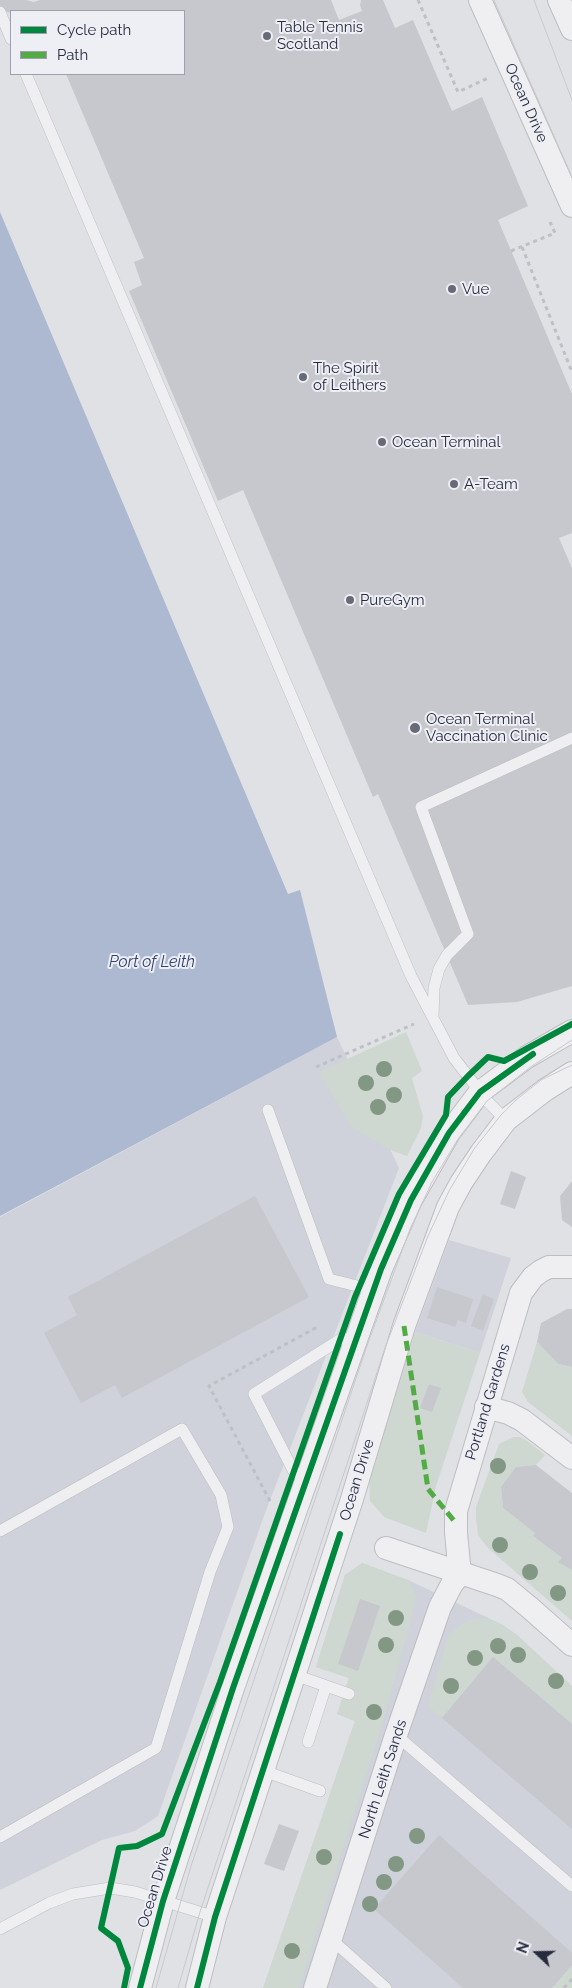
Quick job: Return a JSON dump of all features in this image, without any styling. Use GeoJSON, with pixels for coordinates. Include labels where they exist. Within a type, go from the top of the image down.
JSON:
{"type":"FeatureCollection","features":[{"type":"Feature","properties":{"kind":"street","name":"Ocean Drive"},"geometry":{"type":"LineString","coordinates":[[480,0],[572,206]]}},
{"type":"Feature","properties":{"kind":"street"},"geometry":{"type":"LineString","coordinates":[[559,0],[572,29]]}},
{"type":"Feature","properties":{"kind":"street","name":"Ocean Drive"},"geometry":{"type":"LineString","coordinates":[[140,1988],[162,1901],[236,1679],[373,1290],[404,1217],[423,1177],[449,1133],[480,1092],[527,1057],[572,1031]]}},
{"type":"Feature","properties":{"kind":"street","name":"Ocean Drive"},"geometry":{"type":"LineString","coordinates":[[197,1988],[215,1917],[352,1499],[404,1326],[448,1207],[481,1153],[506,1120],[545,1090],[572,1073]]}},
{"type":"Feature","properties":{"kind":"street","name":"Portland Gardens"},"geometry":{"type":"LineString","coordinates":[[460,1574],[456,1510],[521,1293],[533,1277],[541,1271],[549,1267],[572,1267]]}},
{"type":"Feature","properties":{"kind":"street"},"geometry":{"type":"LineString","coordinates":[[486,1407],[508,1413],[522,1420],[572,1458]]}},
{"type":"Feature","properties":{"kind":"street"},"geometry":{"type":"LineString","coordinates":[[386,1548],[507,1590],[572,1645]]}},
{"type":"Feature","properties":{"kind":"street","name":"North Leith Sands"},"geometry":{"type":"LineString","coordinates":[[315,1988],[396,1735],[440,1607],[452,1584],[460,1574]]}},
{"type":"Feature","properties":{"kind":"lane"},"geometry":{"type":"LineString","coordinates":[[0,12],[10,37]]}},
{"type":"Feature","properties":{"kind":"lane"},"geometry":{"type":"LineString","coordinates":[[26,75],[411,976],[454,1058],[480,1092],[506,1120]]}},
{"type":"Feature","properties":{"kind":"lane"},"geometry":{"type":"LineString","coordinates":[[432,1018],[432,1001],[439,969],[447,955],[468,934],[421,807],[572,738]]}},
{"type":"Feature","properties":{"kind":"lane"},"geometry":{"type":"LineString","coordinates":[[268,1110],[329,1279],[373,1290]]}},
{"type":"Feature","properties":{"kind":"lane"},"geometry":{"type":"LineString","coordinates":[[306,1482],[293,1470],[254,1394],[340,1339],[356,1338]]}},
{"type":"Feature","properties":{"kind":"lane"},"geometry":{"type":"LineString","coordinates":[[0,1531],[182,1429],[222,1495],[228,1527],[210,1572],[156,1748],[0,1837]]}},
{"type":"Feature","properties":{"kind":"lane"},"geometry":{"type":"LineString","coordinates":[[295,1675],[349,1694]]}},
{"type":"Feature","properties":{"kind":"lane"},"geometry":{"type":"LineString","coordinates":[[308,1742],[326,1686]]}},
{"type":"Feature","properties":{"kind":"lane"},"geometry":{"type":"LineString","coordinates":[[396,1735],[572,1886]]}},
{"type":"Feature","properties":{"kind":"lane"},"geometry":{"type":"LineString","coordinates":[[264,1771],[320,1791]]}},
{"type":"Feature","properties":{"kind":"lane"},"geometry":{"type":"LineString","coordinates":[[0,1929],[49,1903],[73,1894],[110,1888],[135,1892],[215,1917]]}},
{"type":"Feature","properties":{"kind":"lane"},"geometry":{"type":"LineString","coordinates":[[331,1939],[386,1988]]}},
{"type":"Feature","properties":{"kind":"path"},"geometry":{"type":"LineString","coordinates":[[418,0],[458,92],[488,78]]}},
{"type":"Feature","properties":{"kind":"path"},"geometry":{"type":"LineString","coordinates":[[511,251],[555,233],[548,218]]}},
{"type":"Feature","properties":{"kind":"path"},"geometry":{"type":"LineString","coordinates":[[522,247],[572,372]]}},
{"type":"Feature","properties":{"kind":"path"},"geometry":{"type":"LineString","coordinates":[[316,1067],[432,1018]]}},
{"type":"Feature","properties":{"kind":"path"},"geometry":{"type":"LineString","coordinates":[[564,1988],[572,1979]]}},
{"type":"Feature","properties":{"kind":"shaded area"},"geometry":{"type":"Polygon","coordinates":[[[406,1032],[422,1071],[412,1078],[423,1116],[421,1128],[407,1156],[390,1150],[351,1126],[319,1072],[406,1032]]]}},
{"type":"Feature","properties":{"kind":"shaded area"},"geometry":{"type":"Polygon","coordinates":[[[337,1037],[399,1168],[265,1513],[158,1816],[135,1831],[102,1840],[0,1890],[0,1217],[337,1037]]]}},
{"type":"Feature","properties":{"kind":"shaded area"},"geometry":{"type":"Polygon","coordinates":[[[449,1240],[511,1258],[480,1353],[415,1332],[449,1240]]]}},
{"type":"Feature","properties":{"kind":"shaded area"},"geometry":{"type":"Polygon","coordinates":[[[415,1332],[480,1353],[436,1486],[426,1533],[384,1517],[370,1501],[369,1475],[415,1332]]]}},
{"type":"Feature","properties":{"kind":"shaded area"},"geometry":{"type":"Polygon","coordinates":[[[537,1342],[558,1364],[572,1367],[572,1436],[528,1402],[522,1392],[537,1342]]]}},
{"type":"Feature","properties":{"kind":"shaded area"},"geometry":{"type":"Polygon","coordinates":[[[513,1437],[520,1437],[526,1440],[545,1455],[536,1465],[501,1487],[503,1508],[535,1533],[533,1536],[562,1558],[559,1562],[572,1570],[572,1621],[488,1548],[478,1535],[476,1507],[499,1444],[513,1437]]]}},
{"type":"Feature","properties":{"kind":"shaded area"},"geometry":{"type":"Polygon","coordinates":[[[362,1563],[408,1580],[503,1625],[517,1635],[572,1686],[572,1988],[263,1988],[355,1721],[337,1714],[349,1678],[316,1667],[345,1575],[362,1563]]]}},
{"type":"Feature","properties":{"kind":"shaded area"},"geometry":{"type":"Polygon","coordinates":[[[362,1563],[408,1580],[416,1597],[411,1619],[385,1714],[299,1988],[263,1988],[355,1721],[337,1714],[349,1678],[316,1667],[345,1575],[362,1563]]]}},
{"type":"Feature","properties":{"kind":"shaded area"},"geometry":{"type":"Polygon","coordinates":[[[472,1619],[488,1619],[503,1625],[517,1635],[572,1686],[572,1724],[493,1657],[442,1718],[428,1707],[448,1636],[463,1623],[472,1619]]]}},
{"type":"Feature","properties":{"kind":"shaded area"},"geometry":{"type":"Polygon","coordinates":[[[572,1965],[572,1988],[552,1988],[572,1965]]]}},
{"type":"Feature","properties":{"kind":"water","name":"Port of Leith"},"geometry":{"type":"Polygon","coordinates":[[[0,212],[288,894],[300,890],[337,1037],[0,1216],[0,212]]]}},
{"type":"Feature","properties":{"kind":"building","name":"Ocean Terminal"},"geometry":{"type":"Polygon","coordinates":[[[0,0],[26,0],[34,2],[40,0],[331,0],[339,20],[362,11],[361,0],[383,0],[395,28],[413,20],[452,111],[482,97],[528,206],[498,220],[572,394],[572,533],[559,538],[572,568],[572,986],[517,1002],[468,1005],[378,794],[373,797],[243,490],[218,501],[129,291],[142,285],[134,262],[144,258],[66,75],[185,75],[185,10],[10,10],[10,13],[0,10],[0,0]]]}},
{"type":"Feature","properties":{"kind":"building"},"geometry":{"type":"Polygon","coordinates":[[[511,1171],[526,1177],[515,1209],[500,1204],[511,1171]]]}},
{"type":"Feature","properties":{"kind":"building"},"geometry":{"type":"Polygon","coordinates":[[[572,1181],[572,1227],[562,1220],[560,1196],[572,1181]]]}},
{"type":"Feature","properties":{"kind":"building"},"geometry":{"type":"Polygon","coordinates":[[[255,1196],[309,1297],[122,1398],[115,1385],[81,1403],[44,1333],[77,1315],[68,1297],[255,1196]]]}},
{"type":"Feature","properties":{"kind":"building"},"geometry":{"type":"Polygon","coordinates":[[[437,1287],[473,1299],[466,1323],[458,1320],[455,1327],[427,1318],[437,1287]]]}},
{"type":"Feature","properties":{"kind":"building"},"geometry":{"type":"Polygon","coordinates":[[[483,1294],[494,1299],[483,1331],[471,1326],[483,1294]]]}},
{"type":"Feature","properties":{"kind":"building"},"geometry":{"type":"Polygon","coordinates":[[[567,1309],[572,1309],[572,1367],[558,1364],[537,1342],[541,1323],[567,1309]]]}},
{"type":"Feature","properties":{"kind":"building"},"geometry":{"type":"Polygon","coordinates":[[[429,1384],[441,1388],[432,1412],[420,1408],[429,1384]]]}},
{"type":"Feature","properties":{"kind":"building"},"geometry":{"type":"Polygon","coordinates":[[[536,1465],[572,1493],[572,1570],[558,1562],[562,1558],[533,1536],[535,1533],[503,1508],[501,1487],[516,1467],[536,1465]]]}},
{"type":"Feature","properties":{"kind":"building"},"geometry":{"type":"Polygon","coordinates":[[[360,1599],[380,1606],[358,1671],[338,1664],[360,1599]]]}},
{"type":"Feature","properties":{"kind":"building"},"geometry":{"type":"Polygon","coordinates":[[[493,1657],[572,1724],[572,1829],[442,1718],[493,1657]]]}},
{"type":"Feature","properties":{"kind":"building"},"geometry":{"type":"Polygon","coordinates":[[[279,1824],[299,1831],[284,1871],[264,1864],[279,1824]]]}},
{"type":"Feature","properties":{"kind":"building"},"geometry":{"type":"Polygon","coordinates":[[[439,1835],[572,1953],[572,1965],[552,1988],[463,1988],[374,1909],[439,1835]]]}},
{"type":"Feature","properties":{"kind":"tram line"},"geometry":{"type":"LineString","coordinates":[[494,0],[572,177]]}},
{"type":"Feature","properties":{"kind":"tram line"},"geometry":{"type":"LineString","coordinates":[[534,0],[572,100]]}},
{"type":"Feature","properties":{"kind":"tram line"},"geometry":{"type":"LineString","coordinates":[[156,1988],[191,1866],[368,1343],[410,1229],[432,1182],[458,1139],[487,1101],[532,1066],[572,1040]]}},
{"type":"Feature","properties":{"kind":"tram line"},"geometry":{"type":"LineString","coordinates":[[178,1988],[200,1912],[385,1348],[428,1236],[449,1191],[474,1149],[501,1115],[541,1080],[572,1065]]}},
{"type":"Feature","properties":{"kind":"marked path"},"geometry":{"type":"LineString","coordinates":[[404,1326],[428,1489],[455,1522]]}},
{"type":"Feature","properties":{"kind":"cycle path"},"geometry":{"type":"LineString","coordinates":[[124,1988],[128,1968],[118,1941],[101,1928],[119,1848],[137,1846],[162,1834],[220,1682],[355,1297],[399,1194],[446,1115],[448,1097],[468,1076],[488,1057],[504,1061],[572,1024]]}},
{"type":"Feature","properties":{"kind":"cycle path"},"geometry":{"type":"LineString","coordinates":[[140,1988],[163,1901],[233,1688],[381,1269],[411,1200],[449,1133],[480,1092],[533,1054]]}},
{"type":"Feature","properties":{"kind":"cycle path"},"geometry":{"type":"LineString","coordinates":[[197,1988],[215,1917],[340,1534]]}},
{"type":"Feature","properties":{"kind":"place","name":"Table Tennis Scotland"},"geometry":{"type":"Point","coordinates":[267,36]}},
{"type":"Feature","properties":{"kind":"place","name":"Vue"},"geometry":{"type":"Point","coordinates":[452,289]}},
{"type":"Feature","properties":{"kind":"place","name":"The Spirit of Leithers"},"geometry":{"type":"Point","coordinates":[303,377]}},
{"type":"Feature","properties":{"kind":"place","name":"Ocean Terminal"},"geometry":{"type":"Point","coordinates":[382,442]}},
{"type":"Feature","properties":{"kind":"place","name":"A-Team"},"geometry":{"type":"Point","coordinates":[454,484]}},
{"type":"Feature","properties":{"kind":"place","name":"PureGym"},"geometry":{"type":"Point","coordinates":[350,600]}},
{"type":"Feature","properties":{"kind":"place","name":"Ocean Terminal Vaccination Clinic"},"geometry":{"type":"Point","coordinates":[415,728]}}]}
